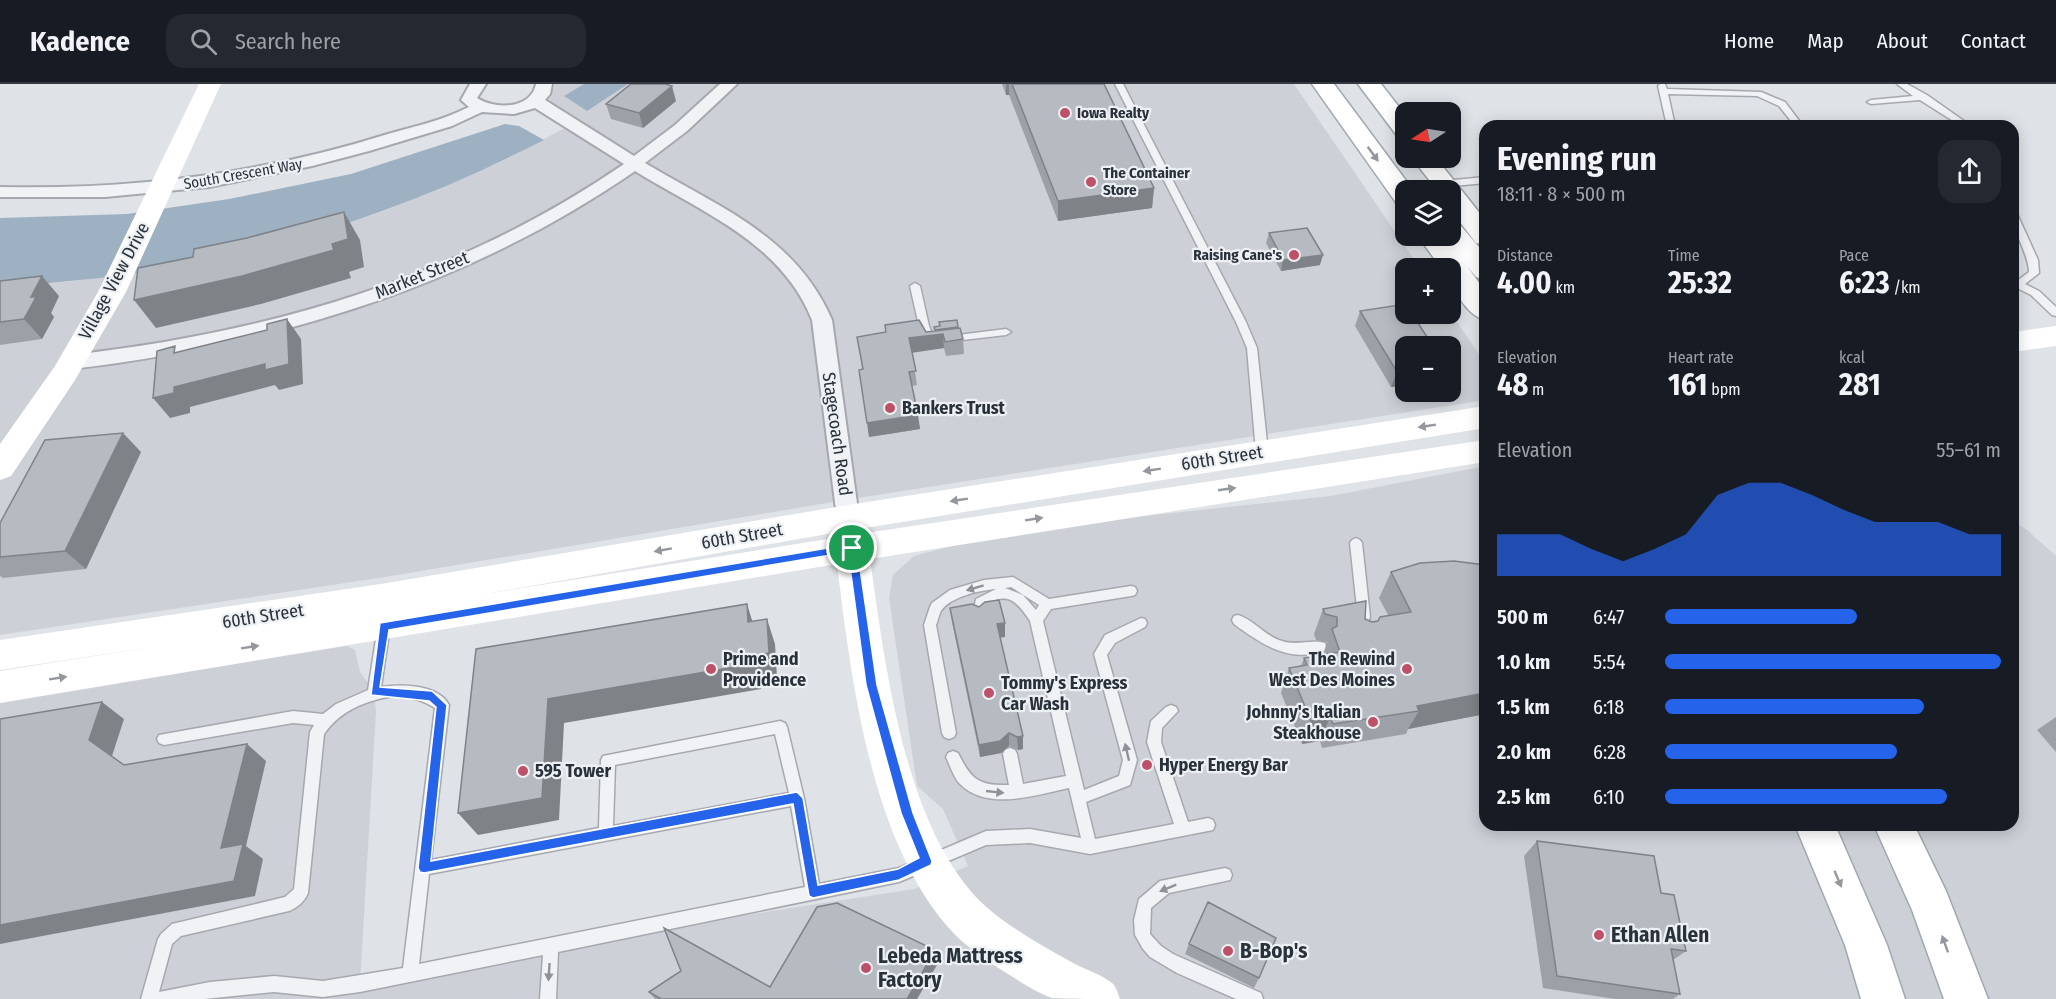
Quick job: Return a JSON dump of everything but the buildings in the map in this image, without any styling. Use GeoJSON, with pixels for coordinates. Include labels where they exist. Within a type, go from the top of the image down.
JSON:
{"type":"FeatureCollection","features":[{"type":"Feature","properties":{"kind":"street","name":"Village View Drive"},"geometry":{"type":"LineString","coordinates":[[4,456],[71,362],[112,292],[210,84]]}},
{"type":"Feature","properties":{"kind":"street"},"geometry":{"type":"LineString","coordinates":[[478,84],[470,94],[469,100],[477,108],[500,112],[514,110],[535,101],[542,94],[544,84]]}},
{"type":"Feature","properties":{"kind":"street","name":"Market Street"},"geometry":{"type":"LineString","coordinates":[[71,362],[193,345],[249,333],[320,314],[416,279],[497,244],[598,187],[683,128],[729,84]]}},
{"type":"Feature","properties":{"kind":"street"},"geometry":{"type":"LineString","coordinates":[[1323,84],[1395,182]]}},
{"type":"Feature","properties":{"kind":"street"},"geometry":{"type":"LineString","coordinates":[[1369,84],[1395,118]]}},
{"type":"Feature","properties":{"kind":"street","name":"Stagecoach Road"},"geometry":{"type":"LineString","coordinates":[[535,101],[738,223],[797,277],[814,298],[822,320],[872,685],[907,813],[926,861],[962,912],[1056,978],[1098,999]]}},
{"type":"Feature","properties":{"kind":"street","name":"South Crescent Way"},"geometry":{"type":"LineString","coordinates":[[0,192],[159,195],[320,159],[400,137],[477,108]]}},
{"type":"Feature","properties":{"kind":"street"},"geometry":{"type":"LineString","coordinates":[[1432,168],[1441,180]]}},
{"type":"Feature","properties":{"kind":"street"},"geometry":{"type":"LineString","coordinates":[[1461,206],[1479,229]]}},
{"type":"Feature","properties":{"kind":"street"},"geometry":{"type":"LineString","coordinates":[[1461,244],[1479,264]]}},
{"type":"Feature","properties":{"kind":"street"},"geometry":{"type":"LineString","coordinates":[[1438,246],[1479,303]]}},
{"type":"Feature","properties":{"kind":"street"},"geometry":{"type":"LineString","coordinates":[[2019,341],[2056,336]]}},
{"type":"Feature","properties":{"kind":"street","name":"60th Street"},"geometry":{"type":"LineString","coordinates":[[0,687],[384,626],[1262,452],[1479,418]]}},
{"type":"Feature","properties":{"kind":"street","name":"60th Street"},"geometry":{"type":"LineString","coordinates":[[0,656],[381,598],[850,533],[1479,452]]}},
{"type":"Feature","properties":{"kind":"street"},"geometry":{"type":"LineString","coordinates":[[1818,831],[1866,945],[1883,999]]}},
{"type":"Feature","properties":{"kind":"street"},"geometry":{"type":"LineString","coordinates":[[1897,831],[1931,905],[1966,999]]}},
{"type":"Feature","properties":{"kind":"lane"},"geometry":{"type":"LineString","coordinates":[[1119,84],[1241,322],[1252,348],[1262,452]]}},
{"type":"Feature","properties":{"kind":"lane"},"geometry":{"type":"LineString","coordinates":[[1901,84],[1958,120]]}},
{"type":"Feature","properties":{"kind":"lane"},"geometry":{"type":"LineString","coordinates":[[1670,120],[1663,88],[1758,94],[1782,104],[1794,120]]}},
{"type":"Feature","properties":{"kind":"lane"},"geometry":{"type":"LineString","coordinates":[[1871,102],[1925,97]]}},
{"type":"Feature","properties":{"kind":"lane"},"geometry":{"type":"LineString","coordinates":[[1461,186],[1479,181]]}},
{"type":"Feature","properties":{"kind":"lane"},"geometry":{"type":"LineString","coordinates":[[2019,229],[2033,260],[2034,273],[2019,281]]}},
{"type":"Feature","properties":{"kind":"lane"},"geometry":{"type":"LineString","coordinates":[[2019,285],[2035,293],[2056,313]]}},
{"type":"Feature","properties":{"kind":"lane"},"geometry":{"type":"LineString","coordinates":[[915,286],[924,326],[931,342],[1006,332]]}},
{"type":"Feature","properties":{"kind":"lane"},"geometry":{"type":"LineString","coordinates":[[1356,543],[1365,623],[1363,633]]}},
{"type":"Feature","properties":{"kind":"lane"},"geometry":{"type":"LineString","coordinates":[[949,733],[930,626],[936,607],[954,594],[984,585],[1013,582],[1047,604],[1131,591]]}},
{"type":"Feature","properties":{"kind":"lane"},"geometry":{"type":"LineString","coordinates":[[979,614],[980,603],[991,594],[1009,593],[1025,603],[1036,621],[1090,847]]}},
{"type":"Feature","properties":{"kind":"lane"},"geometry":{"type":"LineString","coordinates":[[1036,621],[1047,604]]}},
{"type":"Feature","properties":{"kind":"lane"},"geometry":{"type":"LineString","coordinates":[[1238,620],[1274,646],[1294,652],[1320,647]]}},
{"type":"Feature","properties":{"kind":"lane"},"geometry":{"type":"LineString","coordinates":[[1078,799],[1125,780],[1130,760],[1100,654],[1110,639],[1142,622]]}},
{"type":"Feature","properties":{"kind":"lane"},"geometry":{"type":"LineString","coordinates":[[374,691],[384,626]]}},
{"type":"Feature","properties":{"kind":"lane"},"geometry":{"type":"LineString","coordinates":[[148,999],[166,939],[177,929],[289,904],[301,893],[317,732],[323,720],[333,712],[374,691],[432,696],[442,705],[410,974]]}},
{"type":"Feature","properties":{"kind":"lane"},"geometry":{"type":"LineString","coordinates":[[1171,711],[1156,725],[1154,742],[1183,829]]}},
{"type":"Feature","properties":{"kind":"lane"},"geometry":{"type":"LineString","coordinates":[[164,739],[293,717],[323,720]]}},
{"type":"Feature","properties":{"kind":"lane"},"geometry":{"type":"LineString","coordinates":[[606,832],[608,760],[780,728],[797,798],[813,892]]}},
{"type":"Feature","properties":{"kind":"lane"},"geometry":{"type":"LineString","coordinates":[[1010,754],[1017,791]]}},
{"type":"Feature","properties":{"kind":"lane"},"geometry":{"type":"LineString","coordinates":[[953,757],[964,780],[986,792],[1017,791],[1073,781]]}},
{"type":"Feature","properties":{"kind":"lane"},"geometry":{"type":"LineString","coordinates":[[424,868],[606,832],[797,798]]}},
{"type":"Feature","properties":{"kind":"lane"},"geometry":{"type":"LineString","coordinates":[[161,999],[210,990],[274,984],[323,989],[410,974],[899,875],[926,861],[986,838],[1030,836],[1090,847],[1208,825]]}},
{"type":"Feature","properties":{"kind":"lane"},"geometry":{"type":"LineString","coordinates":[[1225,875],[1165,886],[1144,904],[1140,927],[1148,945],[1172,961],[1255,999]]}},
{"type":"Feature","properties":{"kind":"lane"},"geometry":{"type":"LineString","coordinates":[[548,999],[551,945]]}},
{"type":"Feature","properties":{"kind":"shaded area"},"geometry":{"type":"Polygon","coordinates":[[[555,84],[1294,84],[1395,231],[1395,246],[1405,246],[1413,258],[1395,258],[1395,324],[1458,324],[1479,354],[1479,401],[845,500],[385,577],[0,635],[0,287],[74,281],[185,265],[304,236],[384,211],[501,162],[578,121],[548,103],[555,84]]]}},
{"type":"Feature","properties":{"kind":"shaded area"},"geometry":{"type":"Polygon","coordinates":[[[1479,467],[1479,831],[2019,831],[2019,525],[2027,530],[2056,556],[2056,999],[0,999],[0,703],[347,646],[355,650],[360,672],[374,691],[376,712],[360,983],[551,945],[914,889],[968,866],[943,809],[917,786],[889,598],[893,575],[914,556],[967,542],[1107,520],[1331,496],[1479,467]]]}},
{"type":"Feature","properties":{"kind":"water"},"geometry":{"type":"Polygon","coordinates":[[[584,84],[628,84],[587,111],[564,96],[584,84]]]}},
{"type":"Feature","properties":{"kind":"water"},"geometry":{"type":"Polygon","coordinates":[[[505,124],[519,126],[544,140],[458,181],[324,231],[232,255],[139,273],[0,287],[0,218],[127,214],[229,199],[351,174],[505,124]]]}},
{"type":"Feature","properties":{"kind":"place","name":"Iowa Realty"},"geometry":{"type":"Point","coordinates":[1065,113]}},
{"type":"Feature","properties":{"kind":"place","name":"The Container Store"},"geometry":{"type":"Point","coordinates":[1091,182]}},
{"type":"Feature","properties":{"kind":"place","name":"Raising Cane's"},"geometry":{"type":"Point","coordinates":[1294,255]}},
{"type":"Feature","properties":{"kind":"place","name":"Bankers Trust"},"geometry":{"type":"Point","coordinates":[890,408]}},
{"type":"Feature","properties":{"kind":"place","name":"Prime and Providence"},"geometry":{"type":"Point","coordinates":[711,669]}},
{"type":"Feature","properties":{"kind":"place","name":"The Rewind West Des Moines"},"geometry":{"type":"Point","coordinates":[1407,669]}},
{"type":"Feature","properties":{"kind":"place","name":"Tommy's Express Car Wash"},"geometry":{"type":"Point","coordinates":[989,693]}},
{"type":"Feature","properties":{"kind":"place","name":"Johnny's Italian Steakhouse"},"geometry":{"type":"Point","coordinates":[1373,722]}},
{"type":"Feature","properties":{"kind":"place","name":"Hyper Energy Bar"},"geometry":{"type":"Point","coordinates":[1147,765]}},
{"type":"Feature","properties":{"kind":"place","name":"595 Tower"},"geometry":{"type":"Point","coordinates":[523,771]}},
{"type":"Feature","properties":{"kind":"place","name":"Ethan Allen"},"geometry":{"type":"Point","coordinates":[1599,935]}},
{"type":"Feature","properties":{"kind":"place","name":"B-Bop's"},"geometry":{"type":"Point","coordinates":[1228,951]}},
{"type":"Feature","properties":{"kind":"place","name":"Lebeda Mattress Factory"},"geometry":{"type":"Point","coordinates":[866,968]}},
{"type":"Feature","properties":{"kind":"route"},"geometry":{"type":"LineString","coordinates":[[852,548],[872,685],[887,747],[907,813],[926,861],[899,875],[813,892],[797,798],[606,832],[424,868],[442,705],[432,696],[411,692],[374,691],[384,626],[852,548]]}}]}
